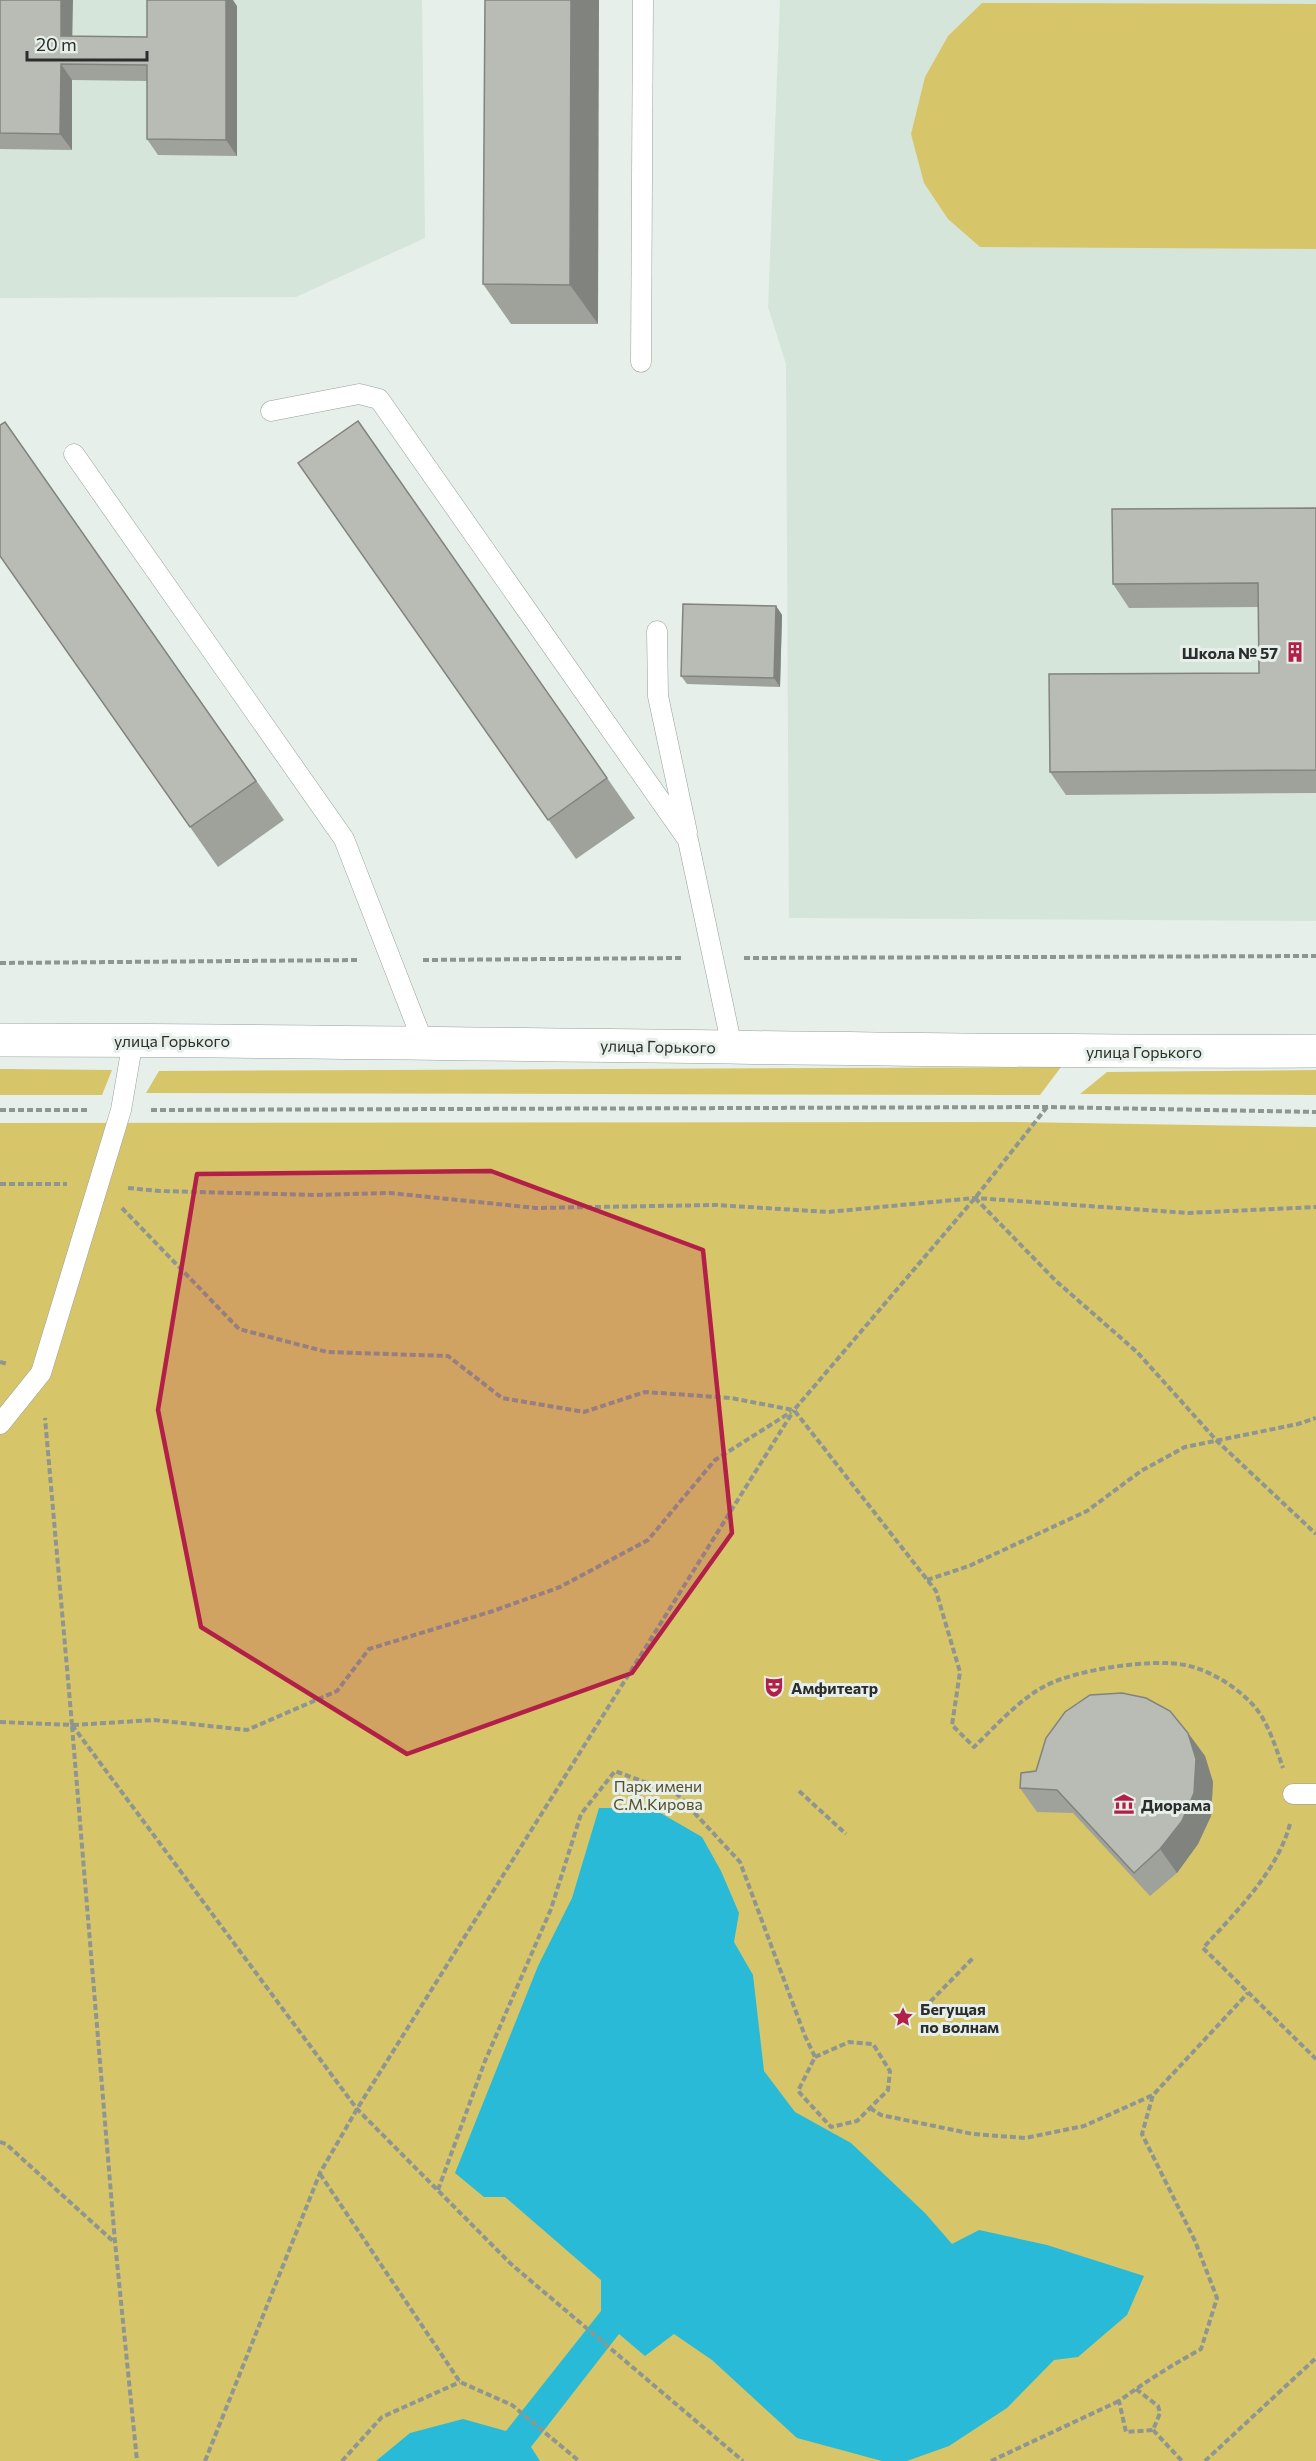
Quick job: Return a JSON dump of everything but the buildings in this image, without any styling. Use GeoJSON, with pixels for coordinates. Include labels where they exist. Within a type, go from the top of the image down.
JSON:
{"type":"FeatureCollection","features":[{"type":"Feature","properties":{"kind":"street","name":"улица Горького"},"geometry":{"type":"LineString","coordinates":[[0,1040],[423,1042],[1099,1052],[1316,1051]]}},
{"type":"Feature","properties":{"kind":"lane"},"geometry":{"type":"LineString","coordinates":[[641,362],[643,0]]}},
{"type":"Feature","properties":{"kind":"lane"},"geometry":{"type":"LineString","coordinates":[[271,411],[359,394],[379,399],[688,840]]}},
{"type":"Feature","properties":{"kind":"lane"},"geometry":{"type":"LineString","coordinates":[[74,454],[344,839],[423,1042]]}},
{"type":"Feature","properties":{"kind":"lane"},"geometry":{"type":"LineString","coordinates":[[657,631],[658,696],[732,1047]]}},
{"type":"Feature","properties":{"kind":"lane"},"geometry":{"type":"LineString","coordinates":[[0,1424],[41,1373],[121,1110],[133,1040]]}},
{"type":"Feature","properties":{"kind":"lane"},"geometry":{"type":"LineString","coordinates":[[1293,1794],[1316,1794]]}},
{"type":"Feature","properties":{"kind":"path"},"geometry":{"type":"LineString","coordinates":[[842,957],[1316,956]]}},
{"type":"Feature","properties":{"kind":"path"},"geometry":{"type":"LineString","coordinates":[[205,2461],[320,2173],[357,2109],[794,1410],[975,1198],[1047,1107]]}},
{"type":"Feature","properties":{"kind":"path"},"geometry":{"type":"LineString","coordinates":[[0,1110],[1047,1107],[1316,1112]]}},
{"type":"Feature","properties":{"kind":"path"},"geometry":{"type":"LineString","coordinates":[[0,1184],[99,1184],[159,1191],[315,1196],[390,1193],[536,1208],[716,1204],[828,1212],[975,1198],[1188,1213],[1316,1207]]}},
{"type":"Feature","properties":{"kind":"path"},"geometry":{"type":"LineString","coordinates":[[99,1184],[239,1329],[327,1352],[448,1356],[502,1398],[584,1412],[645,1392],[731,1398],[794,1410],[936,1591],[960,1672],[952,1725],[974,1747],[1018,1705],[1046,1685],[1090,1669],[1184,1665],[1223,1680],[1255,1707],[1275,1743],[1293,1794],[1294,1806],[1283,1844],[1246,1901],[1203,1948],[1316,2059]]}},
{"type":"Feature","properties":{"kind":"path"},"geometry":{"type":"LineString","coordinates":[[975,1198],[1056,1281],[1137,1352],[1217,1441],[1316,1534]]}},
{"type":"Feature","properties":{"kind":"path"},"geometry":{"type":"LineString","coordinates":[[41,1373],[115,2242],[137,2461]]}},
{"type":"Feature","properties":{"kind":"path"},"geometry":{"type":"LineString","coordinates":[[0,1722],[72,1725],[154,1720],[247,1730],[337,1691],[369,1649],[494,1611],[560,1587],[648,1540],[715,1460],[794,1410]]}},
{"type":"Feature","properties":{"kind":"path"},"geometry":{"type":"LineString","coordinates":[[927,1580],[969,1566],[1087,1511],[1141,1471],[1185,1447],[1298,1424],[1316,1418]]}},
{"type":"Feature","properties":{"kind":"path"},"geometry":{"type":"LineString","coordinates":[[72,1725],[357,2109],[511,2264],[744,2461]]}},
{"type":"Feature","properties":{"kind":"path"},"geometry":{"type":"LineString","coordinates":[[438,2190],[485,2061],[551,1909],[581,1814],[615,1771],[676,1794],[740,1862],[815,2057]]}},
{"type":"Feature","properties":{"kind":"path"},"geometry":{"type":"LineString","coordinates":[[799,1791],[846,1834]]}},
{"type":"Feature","properties":{"kind":"path"},"geometry":{"type":"LineString","coordinates":[[924,2007],[974,1957]]}},
{"type":"Feature","properties":{"kind":"path"},"geometry":{"type":"LineString","coordinates":[[870,2108],[881,2115],[973,2134],[1025,2139],[1084,2126],[1153,2095],[1248,1993]]}},
{"type":"Feature","properties":{"kind":"path"},"geometry":{"type":"LineString","coordinates":[[849,2042],[873,2044],[890,2071],[888,2090],[857,2121],[831,2127],[798,2091],[815,2057],[849,2042]]}},
{"type":"Feature","properties":{"kind":"path"},"geometry":{"type":"LineString","coordinates":[[991,2461],[1119,2401],[1201,2349],[1216,2298],[1195,2241],[1142,2134],[1153,2095]]}},
{"type":"Feature","properties":{"kind":"path"},"geometry":{"type":"LineString","coordinates":[[0,2142],[6,2144],[115,2242]]}},
{"type":"Feature","properties":{"kind":"path"},"geometry":{"type":"LineString","coordinates":[[320,2173],[460,2382],[512,2405],[564,2446],[579,2461]]}},
{"type":"Feature","properties":{"kind":"path"},"geometry":{"type":"LineString","coordinates":[[1205,2461],[1316,2358]]}},
{"type":"Feature","properties":{"kind":"path"},"geometry":{"type":"LineString","coordinates":[[342,2461],[382,2416],[460,2382]]}},
{"type":"Feature","properties":{"kind":"path"},"geometry":{"type":"LineString","coordinates":[[1136,2389],[1158,2406],[1160,2414],[1153,2430]]}},
{"type":"Feature","properties":{"kind":"path"},"geometry":{"type":"LineString","coordinates":[[1119,2401],[1126,2432],[1153,2430]]}},
{"type":"Feature","properties":{"kind":"path"},"geometry":{"type":"LineString","coordinates":[[1153,2430],[1182,2461]]}},
{"type":"Feature","properties":{"kind":"highlighted area"},"geometry":{"type":"Polygon","coordinates":[[[491,1171],[703,1250],[732,1533],[632,1673],[407,1754],[201,1627],[158,1410],[197,1174],[491,1171]]]}},
{"type":"Feature","properties":{"kind":"shaded area"},"geometry":{"type":"Polygon","coordinates":[[[0,0],[422,0],[425,238],[296,297],[0,298],[0,0]]]}},
{"type":"Feature","properties":{"kind":"shaded area"},"geometry":{"type":"Polygon","coordinates":[[[780,0],[1316,0],[1316,921],[789,918],[786,364],[768,307],[780,0]]]}},
{"type":"Feature","properties":{"kind":"green space"},"geometry":{"type":"Polygon","coordinates":[[[982,3],[1316,4],[1316,249],[980,247],[948,219],[924,183],[911,134],[925,77],[948,36],[982,3]]]}},
{"type":"Feature","properties":{"kind":"green space"},"geometry":{"type":"Polygon","coordinates":[[[1061,1067],[1040,1095],[146,1093],[159,1071],[1061,1067]]]}},
{"type":"Feature","properties":{"kind":"green space"},"geometry":{"type":"Polygon","coordinates":[[[0,1069],[112,1070],[102,1095],[0,1095],[0,1069]]]}},
{"type":"Feature","properties":{"kind":"green space"},"geometry":{"type":"Polygon","coordinates":[[[1316,1070],[1316,1095],[1080,1094],[1107,1072],[1316,1070]]]}},
{"type":"Feature","properties":{"kind":"green space","name":"Парк имени С.М.Кирова"},"geometry":{"type":"Polygon","coordinates":[[[1015,1122],[1316,1127],[1316,2461],[0,2461],[0,1123],[1015,1122]]]}},
{"type":"Feature","properties":{"kind":"water"},"geometry":{"type":"Polygon","coordinates":[[[599,1808],[652,1808],[702,1837],[721,1871],[739,1913],[734,1942],[753,1975],[764,2071],[795,2112],[851,2143],[925,2213],[952,2244],[979,2230],[1047,2245],[1144,2276],[1127,2315],[1078,2357],[1054,2360],[1007,2408],[949,2446],[907,2461],[882,2461],[797,2438],[712,2360],[674,2334],[645,2356],[619,2334],[531,2447],[540,2461],[376,2461],[410,2433],[463,2419],[506,2431],[601,2311],[601,2280],[505,2197],[484,2197],[455,2173],[538,1966],[572,1898],[599,1808]]]}},
{"type":"Feature","properties":{"kind":"place","name":"Школа № 57"},"geometry":{"type":"Point","coordinates":[1295,652]}},
{"type":"Feature","properties":{"kind":"place","name":"Амфитеатр"},"geometry":{"type":"Point","coordinates":[774,1687]}},
{"type":"Feature","properties":{"kind":"place","name":"Диорама"},"geometry":{"type":"Point","coordinates":[1124,1804]}},
{"type":"Feature","properties":{"kind":"place","name":"Бегущая по волнам"},"geometry":{"type":"Point","coordinates":[903,2017]}}]}
